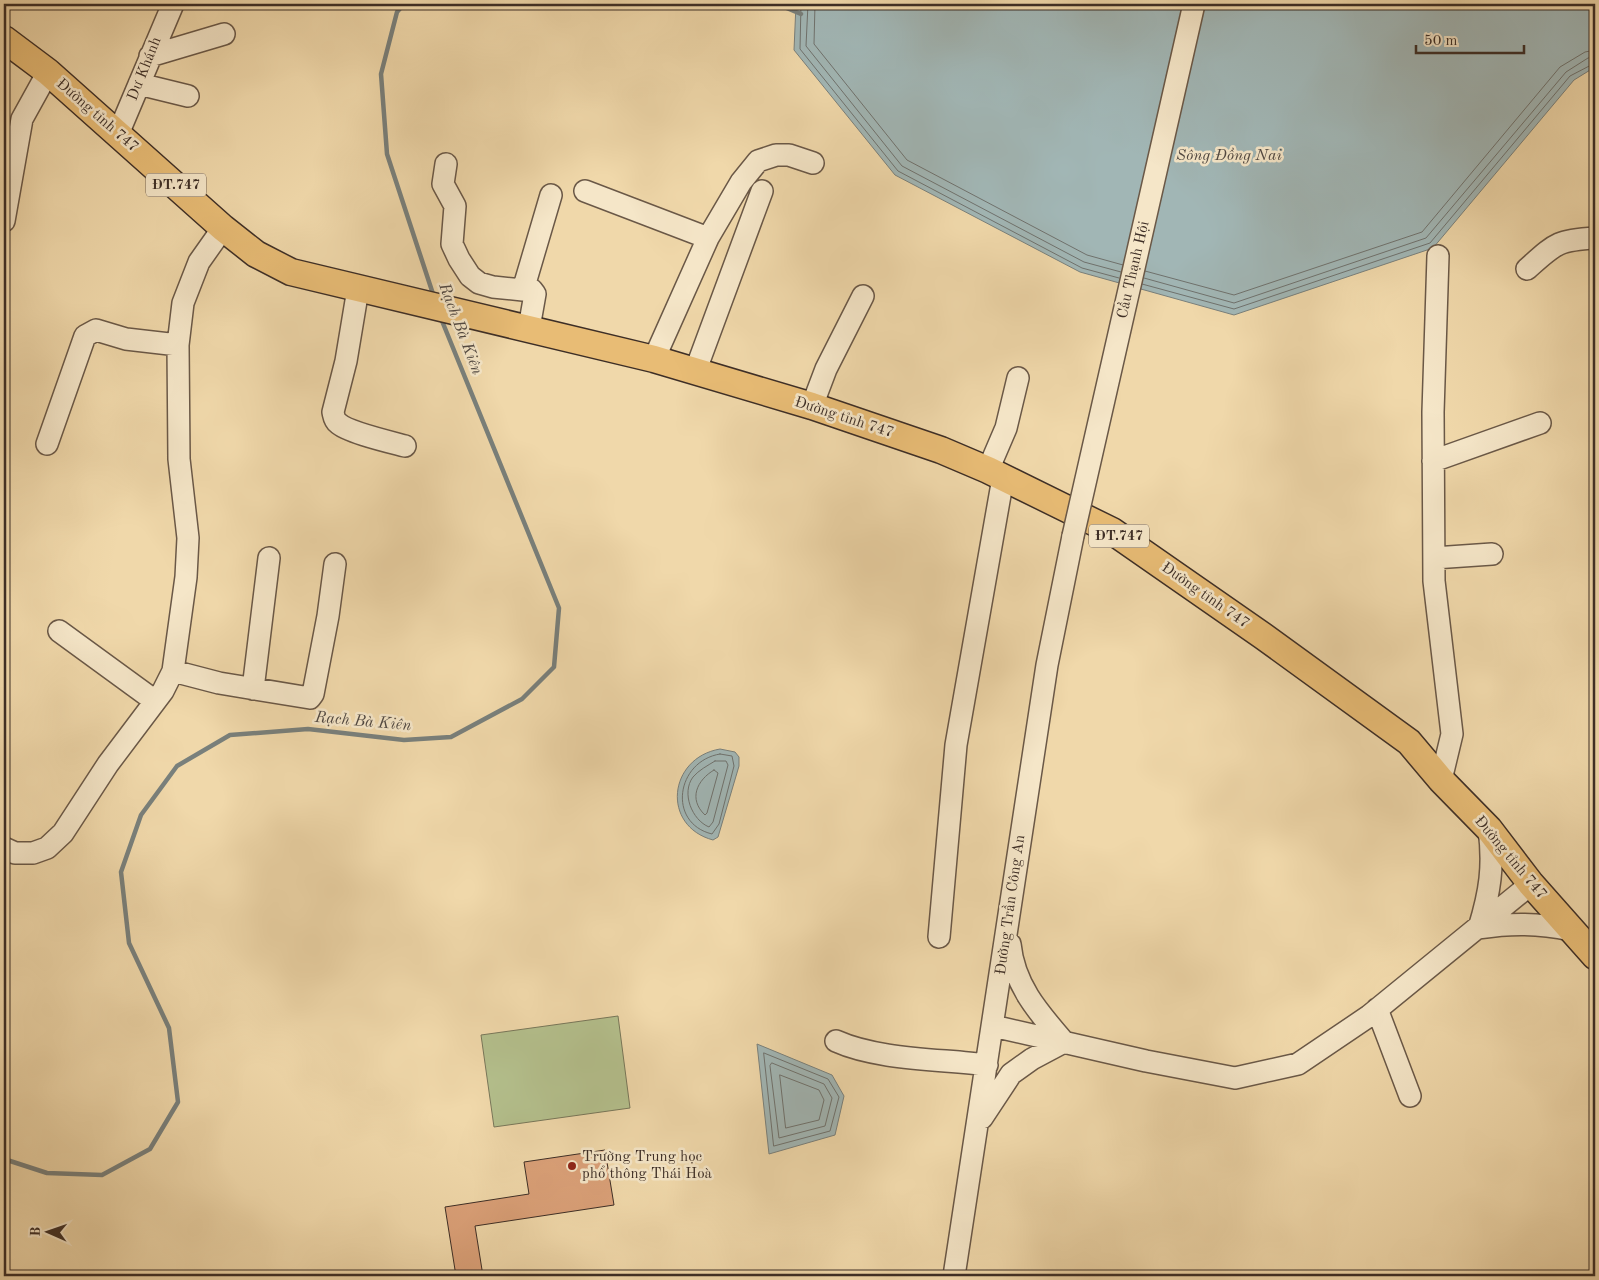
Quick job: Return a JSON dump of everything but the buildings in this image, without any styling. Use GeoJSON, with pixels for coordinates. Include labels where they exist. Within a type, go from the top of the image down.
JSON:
{"type":"FeatureCollection","features":[{"type":"Feature","properties":{"kind":"main road","name":"Đường tỉnh 747"},"geometry":{"type":"LineString","coordinates":[[4,39],[48,72],[223,228],[256,254],[291,272],[364,291]]}},
{"type":"Feature","properties":{"kind":"main road","name":"ĐT.747"},"geometry":{"type":"LineString","coordinates":[[364,291],[523,326]]}},
{"type":"Feature","properties":{"kind":"main road","name":"Đường tỉnh 747"},"geometry":{"type":"LineString","coordinates":[[523,326],[654,359],[812,406],[941,450],[996,474],[1112,531],[1263,636],[1409,742],[1441,780],[1489,829],[1531,884],[1595,956]]}},
{"type":"Feature","properties":{"kind":"street","name":"Dư Khánh"},"geometry":{"type":"LineString","coordinates":[[118,134],[173,4]]}},
{"type":"Feature","properties":{"kind":"street","name":"Cầu Thạnh Hội"},"geometry":{"type":"LineString","coordinates":[[1073,536],[1194,4]]}},
{"type":"Feature","properties":{"kind":"street"},"geometry":{"type":"LineString","coordinates":[[150,56],[224,34]]}},
{"type":"Feature","properties":{"kind":"street"},"geometry":{"type":"LineString","coordinates":[[4,221],[22,118],[48,72]]}},
{"type":"Feature","properties":{"kind":"street"},"geometry":{"type":"LineString","coordinates":[[139,84],[188,96]]}},
{"type":"Feature","properties":{"kind":"street"},"geometry":{"type":"LineString","coordinates":[[654,359],[708,238],[741,182],[758,161],[776,155],[789,155],[813,163]]}},
{"type":"Feature","properties":{"kind":"street"},"geometry":{"type":"LineString","coordinates":[[446,164],[443,184],[455,206],[452,244],[459,259],[470,276],[479,283],[493,287],[532,290],[535,294],[523,326]]}},
{"type":"Feature","properties":{"kind":"street"},"geometry":{"type":"LineString","coordinates":[[585,191],[708,238]]}},
{"type":"Feature","properties":{"kind":"street"},"geometry":{"type":"LineString","coordinates":[[695,372],[762,191]]}},
{"type":"Feature","properties":{"kind":"street"},"geometry":{"type":"LineString","coordinates":[[523,290],[551,195]]}},
{"type":"Feature","properties":{"kind":"street"},"geometry":{"type":"LineString","coordinates":[[4,848],[15,853],[33,853],[47,848],[64,833],[108,764],[155,701],[173,671],[186,577],[188,538],[179,468],[178,345],[183,303],[199,262],[223,228]]}},
{"type":"Feature","properties":{"kind":"street"},"geometry":{"type":"LineString","coordinates":[[1527,269],[1556,243],[1568,239],[1595,238]]}},
{"type":"Feature","properties":{"kind":"street"},"geometry":{"type":"LineString","coordinates":[[1438,256],[1433,461],[1434,582],[1452,734],[1441,780]]}},
{"type":"Feature","properties":{"kind":"street"},"geometry":{"type":"LineString","coordinates":[[364,291],[333,412],[335,420],[339,425],[405,446]]}},
{"type":"Feature","properties":{"kind":"street"},"geometry":{"type":"LineString","coordinates":[[812,406],[826,369],[863,296]]}},
{"type":"Feature","properties":{"kind":"street"},"geometry":{"type":"LineString","coordinates":[[47,444],[85,336],[90,332],[96,330],[126,340],[178,345]]}},
{"type":"Feature","properties":{"kind":"street"},"geometry":{"type":"LineString","coordinates":[[939,937],[959,720],[996,474],[1018,378]]}},
{"type":"Feature","properties":{"kind":"street"},"geometry":{"type":"LineString","coordinates":[[1433,461],[1540,423]]}},
{"type":"Feature","properties":{"kind":"street","name":"Đường Trần Công An"},"geometry":{"type":"LineString","coordinates":[[954,1276],[1046,665],[1073,536]]}},
{"type":"Feature","properties":{"kind":"street"},"geometry":{"type":"LineString","coordinates":[[1434,558],[1492,554]]}},
{"type":"Feature","properties":{"kind":"street"},"geometry":{"type":"LineString","coordinates":[[253,689],[269,558]]}},
{"type":"Feature","properties":{"kind":"street"},"geometry":{"type":"LineString","coordinates":[[173,671],[253,689],[310,698],[313,694],[336,564]]}},
{"type":"Feature","properties":{"kind":"street"},"geometry":{"type":"LineString","coordinates":[[59,631],[155,701]]}},
{"type":"Feature","properties":{"kind":"street"},"geometry":{"type":"LineString","coordinates":[[1479,928],[1492,879],[1489,829]]}},
{"type":"Feature","properties":{"kind":"street"},"geometry":{"type":"LineString","coordinates":[[993,1026],[1235,1078],[1298,1064],[1377,1009],[1531,884]]}},
{"type":"Feature","properties":{"kind":"street"},"geometry":{"type":"LineString","coordinates":[[1479,928],[1514,923],[1542,924],[1570,930]]}},
{"type":"Feature","properties":{"kind":"street"},"geometry":{"type":"LineString","coordinates":[[1008,924],[1012,960],[1019,983],[1038,1012],[1064,1042]]}},
{"type":"Feature","properties":{"kind":"street"},"geometry":{"type":"LineString","coordinates":[[1377,1009],[1410,1096]]}},
{"type":"Feature","properties":{"kind":"street"},"geometry":{"type":"LineString","coordinates":[[836,1041],[854,1049],[874,1054],[987,1065]]}},
{"type":"Feature","properties":{"kind":"street"},"geometry":{"type":"LineString","coordinates":[[978,1124],[1012,1074],[1032,1059],[1064,1042]]}},
{"type":"Feature","properties":{"kind":"green space"},"geometry":{"type":"Polygon","coordinates":[[[618,1016],[630,1108],[494,1127],[481,1035],[618,1016]]]}},
{"type":"Feature","properties":{"kind":"water","name":"Sông Đồng Nai"},"geometry":{"type":"Polygon","coordinates":[[[796,4],[1595,4],[1595,67],[1574,80],[1433,248],[1234,315],[1080,272],[895,175],[794,50],[796,4]]]}},
{"type":"Feature","properties":{"kind":"water"},"geometry":{"type":"Polygon","coordinates":[[[720,749],[735,752],[739,757],[739,766],[718,837],[713,840],[696,832],[685,821],[679,807],[678,793],[681,778],[690,765],[703,755],[720,749]]]}},
{"type":"Feature","properties":{"kind":"water"},"geometry":{"type":"Polygon","coordinates":[[[757,1044],[832,1075],[844,1096],[835,1135],[769,1154],[757,1044]]]}},
{"type":"Feature","properties":{"kind":"waterway","name":"Rạch Bà Kiên"},"geometry":{"type":"LineString","coordinates":[[404,4],[397,12],[381,74],[387,154],[434,297]]}},
{"type":"Feature","properties":{"kind":"waterway","name":"Rạch Bà Kiên"},"geometry":{"type":"LineString","coordinates":[[777,4],[801,14]]}},
{"type":"Feature","properties":{"kind":"waterway","name":"Rạch Bà Kiên"},"geometry":{"type":"LineString","coordinates":[[4,1159],[47,1173],[102,1175],[150,1149],[178,1102],[169,1028],[129,943],[121,872],[141,815],[177,766],[230,735],[308,729],[404,740],[451,737],[522,699],[554,667],[559,608],[440,316]]}},
{"type":"Feature","properties":{"kind":"place","name":"Trường Trung học phổ thông Thái Hoà"},"geometry":{"type":"Point","coordinates":[572,1166]}}]}
